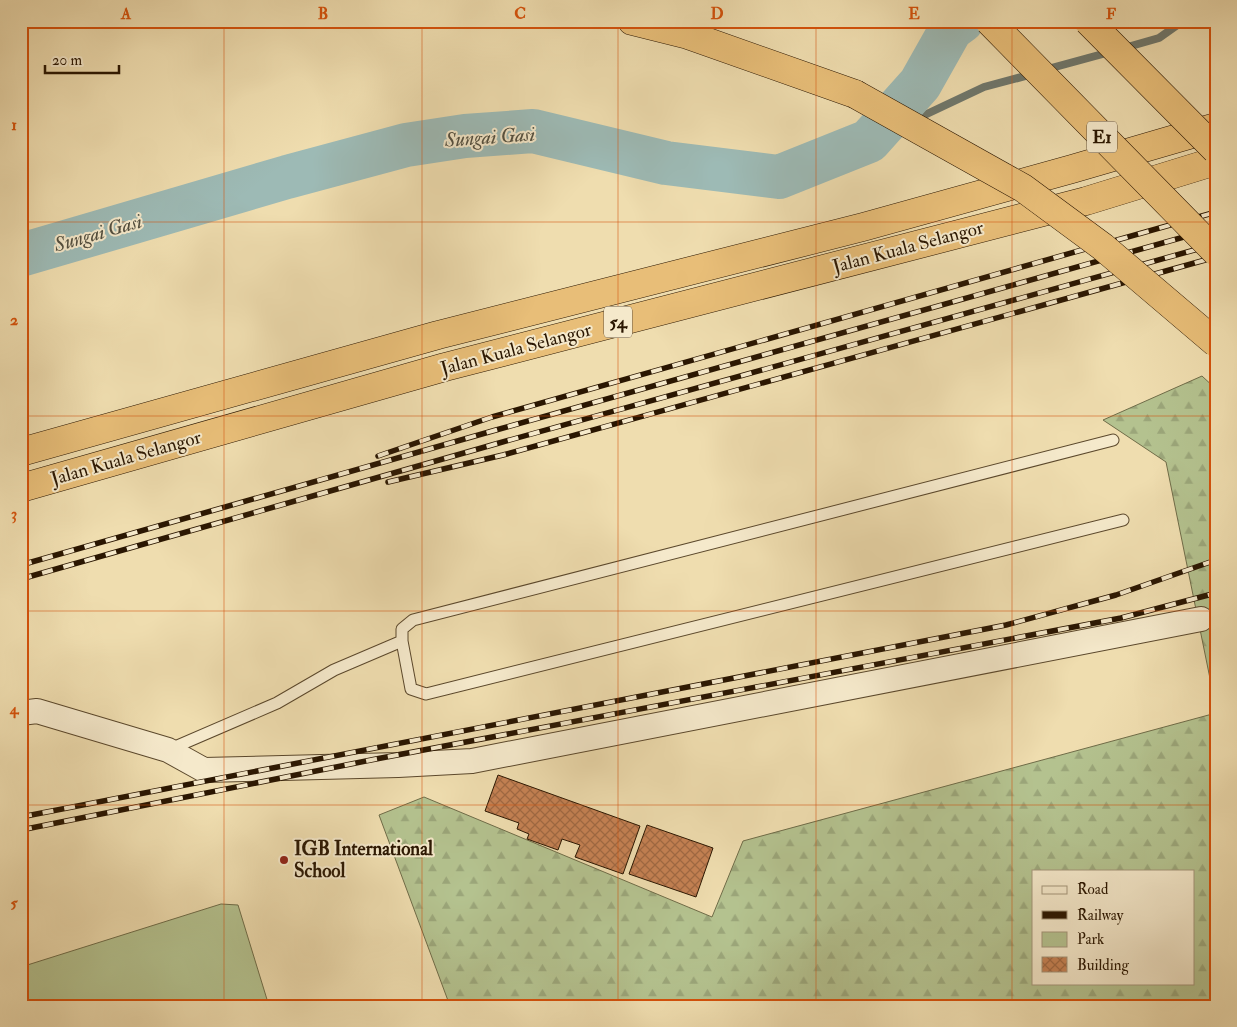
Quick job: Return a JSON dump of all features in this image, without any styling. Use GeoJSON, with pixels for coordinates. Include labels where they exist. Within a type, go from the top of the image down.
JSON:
{"type":"FeatureCollection","features":[{"type":"Feature","properties":{"kind":"highway"},"geometry":{"type":"LineString","coordinates":[[632,21],[688,34],[855,94],[1023,188],[1103,247],[1216,343]]}},
{"type":"Feature","properties":{"kind":"highway","name":"E1"},"geometry":{"type":"LineString","coordinates":[[989,21],[1216,252]]}},
{"type":"Feature","properties":{"kind":"highway"},"geometry":{"type":"LineString","coordinates":[[1088,21],[1216,150]]}},
{"type":"Feature","properties":{"kind":"highway","name":"Jalan Kuala Selangor"},"geometry":{"type":"LineString","coordinates":[[21,452],[438,335],[863,227],[1216,127]]}},
{"type":"Feature","properties":{"kind":"highway","name":"Jalan Kuala Selangor"},"geometry":{"type":"LineString","coordinates":[[21,488],[445,367],[1077,203],[1216,161]]}},
{"type":"Feature","properties":{"kind":"street"},"geometry":{"type":"LineString","coordinates":[[21,713],[37,711],[168,750],[204,770],[398,765],[472,761],[1201,619]]}},
{"type":"Feature","properties":{"kind":"lane"},"geometry":{"type":"LineString","coordinates":[[1113,440],[413,620],[402,629],[402,641],[411,689],[426,694],[1123,520]]}},
{"type":"Feature","properties":{"kind":"lane"},"geometry":{"type":"LineString","coordinates":[[168,750],[277,704],[334,670],[402,641]]}},
{"type":"Feature","properties":{"kind":"green space"},"geometry":{"type":"Polygon","coordinates":[[[1202,376],[1216,389],[1216,708],[1166,462],[1103,420],[1202,376]]]}},
{"type":"Feature","properties":{"kind":"green space"},"geometry":{"type":"Polygon","coordinates":[[[1216,713],[1216,1006],[450,1006],[379,815],[424,797],[712,917],[743,841],[1216,713]]]}},
{"type":"Feature","properties":{"kind":"green space"},"geometry":{"type":"Polygon","coordinates":[[[221,904],[238,905],[269,1006],[21,1006],[21,967],[221,904]]]}},
{"type":"Feature","properties":{"kind":"building"},"geometry":{"type":"Polygon","coordinates":[[[498,775],[640,826],[623,874],[575,857],[580,845],[562,839],[558,850],[527,839],[529,834],[517,829],[519,823],[485,811],[498,775]]]}},
{"type":"Feature","properties":{"kind":"building"},"geometry":{"type":"Polygon","coordinates":[[[647,825],[713,848],[696,897],[629,874],[647,825]]]}},
{"type":"Feature","properties":{"kind":"waterway","name":"Sungai Gasi"},"geometry":{"type":"LineString","coordinates":[[21,255],[287,177],[406,145],[465,136],[533,131],[666,163],[779,177],[869,141],[920,84],[951,29],[962,21]]}},
{"type":"Feature","properties":{"kind":"waterway"},"geometry":{"type":"LineString","coordinates":[[1124,48],[1159,38],[1183,21]]}},
{"type":"Feature","properties":{"kind":"waterway"},"geometry":{"type":"LineString","coordinates":[[1044,70],[1110,52]]}},
{"type":"Feature","properties":{"kind":"waterway"},"geometry":{"type":"LineString","coordinates":[[914,120],[984,87],[1033,74]]}},
{"type":"Feature","properties":{"kind":"waterway"},"geometry":{"type":"LineString","coordinates":[[869,141],[901,126]]}},
{"type":"Feature","properties":{"kind":"railway"},"geometry":{"type":"LineString","coordinates":[[378,456],[492,417],[1216,212]]}},
{"type":"Feature","properties":{"kind":"railway"},"geometry":{"type":"LineString","coordinates":[[21,565],[1216,228]]}},
{"type":"Feature","properties":{"kind":"railway"},"geometry":{"type":"LineString","coordinates":[[21,579],[499,443],[1216,244]]}},
{"type":"Feature","properties":{"kind":"railway"},"geometry":{"type":"LineString","coordinates":[[388,482],[503,455],[1216,257]]}},
{"type":"Feature","properties":{"kind":"railway"},"geometry":{"type":"LineString","coordinates":[[21,817],[1006,625],[1116,595],[1216,560]]}},
{"type":"Feature","properties":{"kind":"railway"},"geometry":{"type":"LineString","coordinates":[[21,830],[376,759],[1121,618],[1216,593]]}},
{"type":"Feature","properties":{"kind":"place","name":"IGB International School"},"geometry":{"type":"Point","coordinates":[284,860]}}]}
